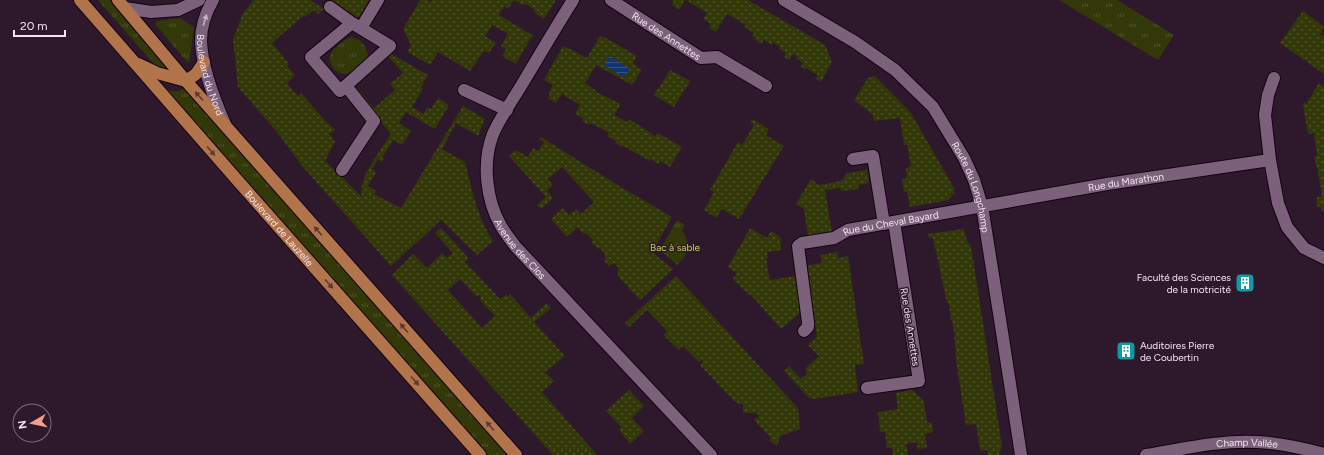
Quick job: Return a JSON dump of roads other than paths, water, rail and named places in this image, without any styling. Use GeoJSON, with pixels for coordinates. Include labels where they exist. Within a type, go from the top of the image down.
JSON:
{"type":"FeatureCollection","features":[{"type":"Feature","properties":{"kind":"main road","name":"Boulevard de Lauzelle"},"geometry":{"type":"LineString","coordinates":[[80,0],[480,455]]}},
{"type":"Feature","properties":{"kind":"main road"},"geometry":{"type":"LineString","coordinates":[[121,4],[186,81],[516,455]]}},
{"type":"Feature","properties":{"kind":"main road"},"geometry":{"type":"LineString","coordinates":[[134,62],[157,73],[186,81]]}},
{"type":"Feature","properties":{"kind":"main road"},"geometry":{"type":"LineString","coordinates":[[186,81],[196,74],[204,62]]}},
{"type":"Feature","properties":{"kind":"street"},"geometry":{"type":"LineString","coordinates":[[121,4],[152,12],[178,10],[199,0]]}},
{"type":"Feature","properties":{"kind":"street","name":"Boulevard du Nord"},"geometry":{"type":"LineString","coordinates":[[213,0],[203,26],[201,41],[204,62],[214,98],[225,125]]}},
{"type":"Feature","properties":{"kind":"street"},"geometry":{"type":"LineString","coordinates":[[330,7],[357,25],[390,46],[340,90],[311,57],[357,25],[378,0]]}},
{"type":"Feature","properties":{"kind":"street","name":"Avenue des Clos"},"geometry":{"type":"LineString","coordinates":[[573,0],[493,134],[488,152],[487,169],[488,188],[492,207],[501,225],[515,246],[711,455]]}},
{"type":"Feature","properties":{"kind":"street","name":"Rue des Annettes"},"geometry":{"type":"LineString","coordinates":[[611,0],[701,58],[717,57],[766,86]]}},
{"type":"Feature","properties":{"kind":"street","name":"Route du Longchamp"},"geometry":{"type":"LineString","coordinates":[[784,0],[855,42],[895,70],[933,108],[964,158],[974,180],[982,206],[1020,455]]}},
{"type":"Feature","properties":{"kind":"street"},"geometry":{"type":"LineString","coordinates":[[1274,78],[1268,95],[1265,115],[1270,160],[1278,203],[1287,227],[1304,248],[1324,258]]}},
{"type":"Feature","properties":{"kind":"street"},"geometry":{"type":"LineString","coordinates":[[342,170],[374,120],[346,86]]}},
{"type":"Feature","properties":{"kind":"street"},"geometry":{"type":"LineString","coordinates":[[464,90],[507,110]]}},
{"type":"Feature","properties":{"kind":"street","name":"Rue des Annettes"},"geometry":{"type":"LineString","coordinates":[[853,159],[873,156],[889,223],[919,381],[867,388]]}},
{"type":"Feature","properties":{"kind":"street","name":"Rue du Marathon"},"geometry":{"type":"LineString","coordinates":[[982,206],[1106,184],[1270,160]]}},
{"type":"Feature","properties":{"kind":"street","name":"Rue du Cheval Bayard"},"geometry":{"type":"LineString","coordinates":[[804,331],[808,327],[808,322],[798,246],[802,243],[834,238],[848,230],[982,206]]}},
{"type":"Feature","properties":{"kind":"street","name":"Champ Vallée"},"geometry":{"type":"LineString","coordinates":[[1146,455],[1224,443],[1256,442],[1284,444],[1324,454]]}},
{"type":"Feature","properties":{"kind":"water"},"geometry":{"type":"Polygon","coordinates":[[[610,56],[630,69],[624,77],[604,65],[610,56]]]}},
{"type":"Feature","properties":{"kind":"place","name":"Faculté des Sciences de la motricité"},"geometry":{"type":"Point","coordinates":[1245,283]}},
{"type":"Feature","properties":{"kind":"place","name":"Auditoires Pierre de Coubertin"},"geometry":{"type":"Point","coordinates":[1126,351]}},
{"type":"Feature","properties":{"kind":"park label","name":"Bac à sable"},"geometry":{"type":"Point","coordinates":[675,247]}}]}
